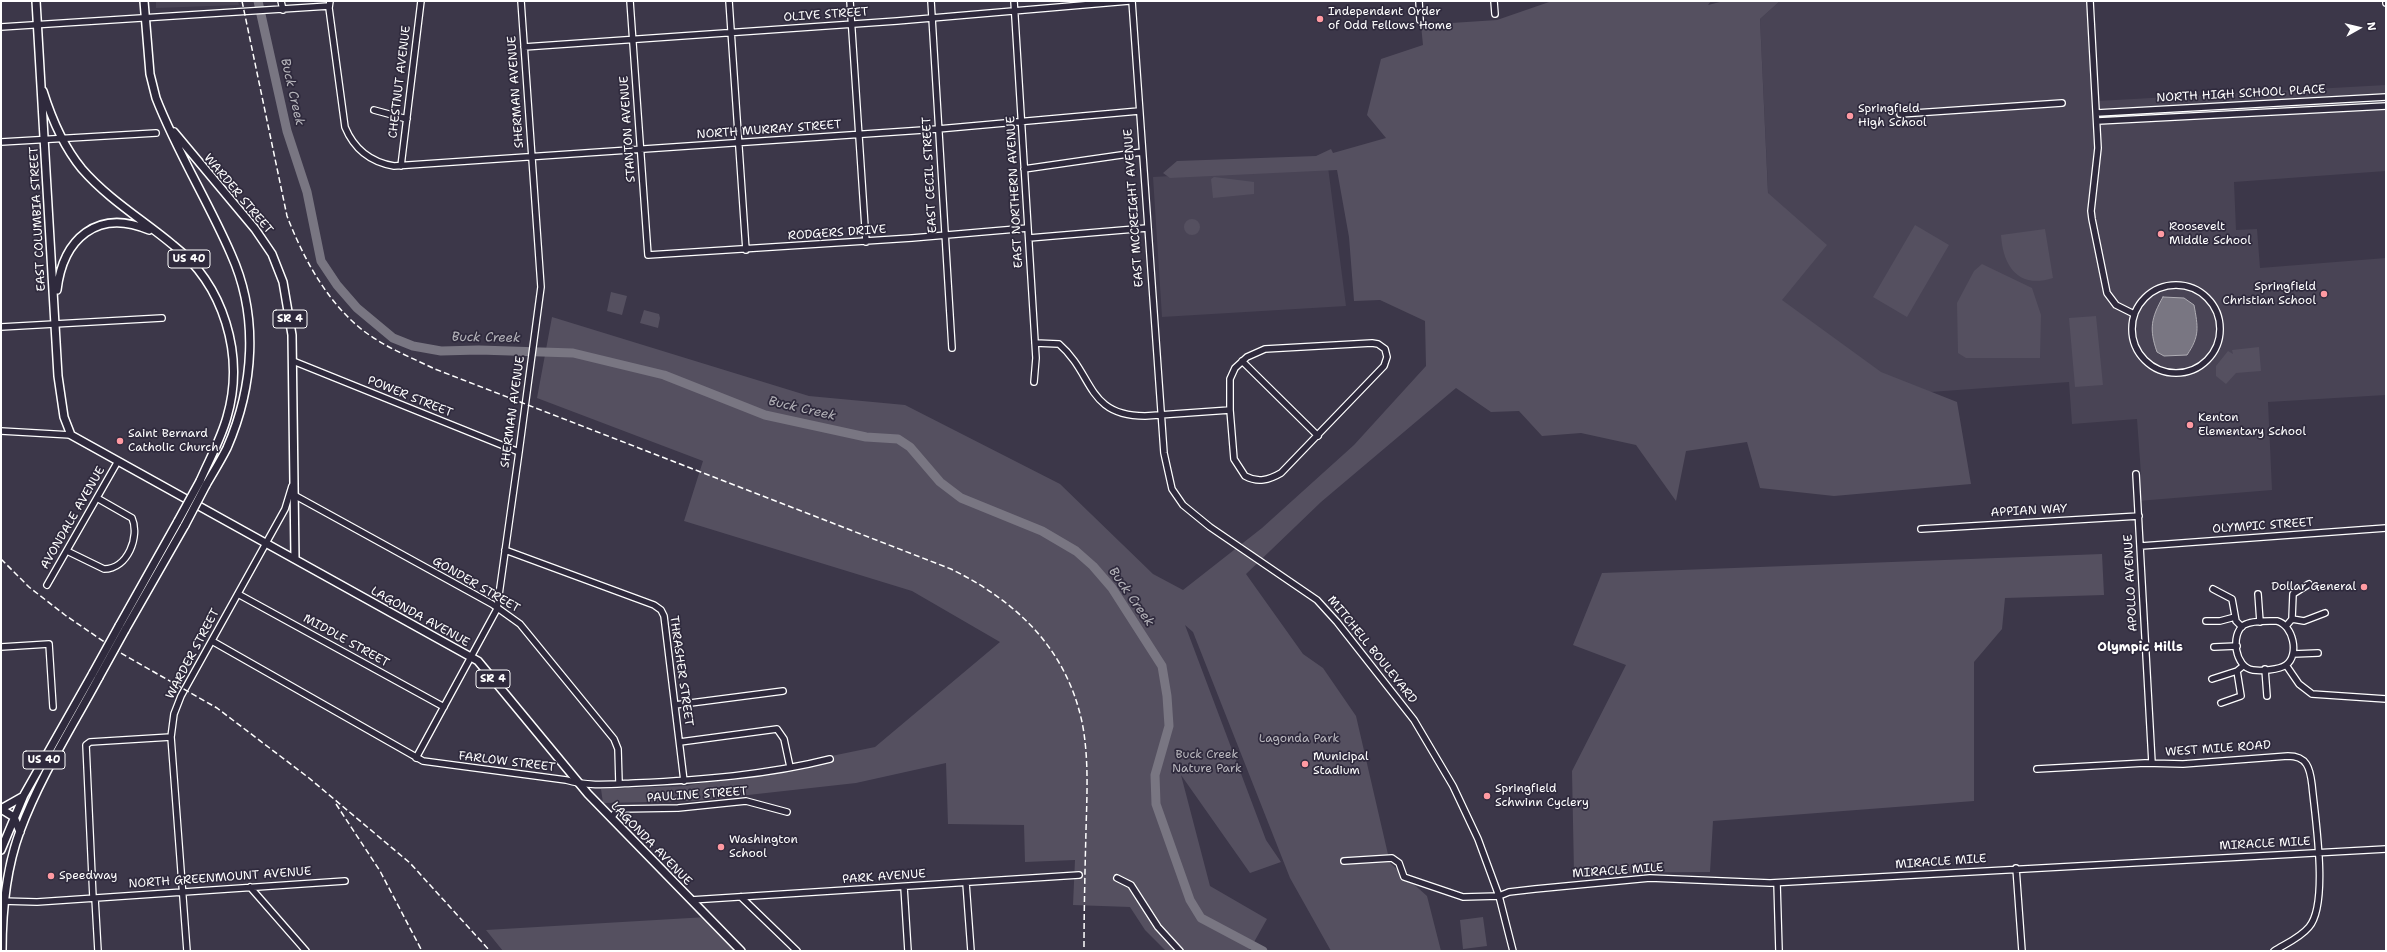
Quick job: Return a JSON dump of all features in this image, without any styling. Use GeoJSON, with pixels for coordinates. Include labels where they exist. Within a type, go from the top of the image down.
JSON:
{"type":"FeatureCollection","features":[{"type":"Feature","properties":{"kind":"main road","name":"EAST COLUMBIA STREET"},"geometry":{"type":"LineString","coordinates":[[36,1],[60,392],[64,417],[71,435]]}},
{"type":"Feature","properties":{"kind":"main road","name":"US 40"},"geometry":{"type":"LineString","coordinates":[[1,850],[24,795],[96,675],[178,521],[227,448],[243,398],[250,350],[250,323],[243,288],[231,255],[165,120],[151,79],[144,1]]}},
{"type":"Feature","properties":{"kind":"main road","name":"US 40"},"geometry":{"type":"LineString","coordinates":[[40,80],[61,138],[73,157],[92,179],[184,255],[202,275],[217,300],[231,343],[234,371],[228,417],[203,483],[185,524],[122,628]]}},
{"type":"Feature","properties":{"kind":"main road","name":"WARDER STREET"},"geometry":{"type":"LineString","coordinates":[[165,120],[201,166],[255,229],[272,254],[286,294],[293,361],[294,559]]}},
{"type":"Feature","properties":{"kind":"main road"},"geometry":{"type":"LineString","coordinates":[[54,308],[58,279],[63,260],[71,246],[83,234],[105,224],[124,223],[143,227],[161,236]]}},
{"type":"Feature","properties":{"kind":"main road","name":"LAGONDA AVENUE"},"geometry":{"type":"LineString","coordinates":[[71,435],[471,658],[484,667],[579,784],[741,951]]}},
{"type":"Feature","properties":{"kind":"main road","name":"US 40"},"geometry":{"type":"LineString","coordinates":[[2,951],[3,902],[10,868],[20,832],[32,802],[96,675]]}},
{"type":"Feature","properties":{"kind":"main road"},"geometry":{"type":"LineString","coordinates":[[1,809],[11,805],[24,795]]}},
{"type":"Feature","properties":{"kind":"main road"},"geometry":{"type":"LineString","coordinates":[[1,809],[14,817],[20,832]]}},
{"type":"Feature","properties":{"kind":"street"},"geometry":{"type":"LineString","coordinates":[[280,10],[281,1]]}},
{"type":"Feature","properties":{"kind":"street","name":"CHESTNUT AVENUE"},"geometry":{"type":"LineString","coordinates":[[401,166],[421,1]]}},
{"type":"Feature","properties":{"kind":"street","name":"SHERMAN AVENUE"},"geometry":{"type":"LineString","coordinates":[[416,758],[497,609],[519,452],[537,316],[540,277],[521,1]]}},
{"type":"Feature","properties":{"kind":"street","name":"STANTON AVENUE"},"geometry":{"type":"LineString","coordinates":[[630,1],[648,255]]}},
{"type":"Feature","properties":{"kind":"street"},"geometry":{"type":"LineString","coordinates":[[729,1],[746,250]]}},
{"type":"Feature","properties":{"kind":"street"},"geometry":{"type":"LineString","coordinates":[[850,1],[866,242]]}},
{"type":"Feature","properties":{"kind":"street","name":"EAST CECIL STREET"},"geometry":{"type":"LineString","coordinates":[[930,1],[952,348]]}},
{"type":"Feature","properties":{"kind":"street","name":"EAST NORTHERN AVENUE"},"geometry":{"type":"LineString","coordinates":[[1014,1],[1035,343],[1036,366],[1034,382]]}},
{"type":"Feature","properties":{"kind":"street","name":"OLIVE STREET"},"geometry":{"type":"LineString","coordinates":[[524,47],[932,18],[1129,1]]}},
{"type":"Feature","properties":{"kind":"street","name":"EAST MCCREIGHT AVENUE"},"geometry":{"type":"LineString","coordinates":[[1132,1],[1161,414]]}},
{"type":"Feature","properties":{"kind":"street"},"geometry":{"type":"LineString","coordinates":[[1419,1],[1420,20]]}},
{"type":"Feature","properties":{"kind":"street"},"geometry":{"type":"LineString","coordinates":[[1494,1],[1495,14]]}},
{"type":"Feature","properties":{"kind":"street"},"geometry":{"type":"LineString","coordinates":[[2090,1],[2098,121],[2098,148],[2092,219],[2107,293],[2116,305],[2134,314]]}},
{"type":"Feature","properties":{"kind":"street"},"geometry":{"type":"LineString","coordinates":[[1,27],[280,10],[330,4]]}},
{"type":"Feature","properties":{"kind":"street","name":"NORTH MURRAY STREET"},"geometry":{"type":"LineString","coordinates":[[330,4],[340,100],[345,127],[359,150],[383,164],[401,166],[641,150],[938,129],[1139,111]]}},
{"type":"Feature","properties":{"kind":"street","name":"NORTH HIGH SCHOOL PLACE"},"geometry":{"type":"LineString","coordinates":[[2097,113],[2386,97]]}},
{"type":"Feature","properties":{"kind":"street"},"geometry":{"type":"LineString","coordinates":[[1900,114],[2062,103]]}},
{"type":"Feature","properties":{"kind":"street","name":"NORTH HIGH SCHOOL PLACE"},"geometry":{"type":"LineString","coordinates":[[2098,121],[2386,106]]}},
{"type":"Feature","properties":{"kind":"street"},"geometry":{"type":"LineString","coordinates":[[374,110],[407,119]]}},
{"type":"Feature","properties":{"kind":"street"},"geometry":{"type":"LineString","coordinates":[[1,142],[156,133]]}},
{"type":"Feature","properties":{"kind":"street"},"geometry":{"type":"LineString","coordinates":[[1024,169],[1142,152]]}},
{"type":"Feature","properties":{"kind":"street","name":"RODGERS DRIVE"},"geometry":{"type":"LineString","coordinates":[[648,255],[866,242],[1028,228]]}},
{"type":"Feature","properties":{"kind":"street"},"geometry":{"type":"LineString","coordinates":[[1028,238],[1147,228]]}},
{"type":"Feature","properties":{"kind":"street"},"geometry":{"type":"LineString","coordinates":[[2182,285],[2197,290],[2209,299],[2217,312],[2220,328],[2218,343],[2211,357],[2199,367],[2185,373],[2164,372],[2154,368],[2142,358],[2134,344],[2131,329],[2134,314],[2141,302],[2153,291],[2167,286],[2182,285]]}},
{"type":"Feature","properties":{"kind":"street"},"geometry":{"type":"LineString","coordinates":[[1,327],[162,318]]}},
{"type":"Feature","properties":{"kind":"street"},"geometry":{"type":"LineString","coordinates":[[1372,342],[1378,344],[1385,351],[1387,357],[1384,366],[1281,473],[1268,479],[1255,480],[1246,476],[1234,459],[1230,410],[1230,379],[1235,368],[1242,361],[1252,353],[1265,349],[1372,342]]}},
{"type":"Feature","properties":{"kind":"street"},"geometry":{"type":"LineString","coordinates":[[1035,343],[1059,344],[1099,399],[1114,412],[1131,416],[1230,410]]}},
{"type":"Feature","properties":{"kind":"street","name":"POWER STREET"},"geometry":{"type":"LineString","coordinates":[[293,361],[519,452]]}},
{"type":"Feature","properties":{"kind":"street"},"geometry":{"type":"LineString","coordinates":[[1242,361],[1318,436]]}},
{"type":"Feature","properties":{"kind":"street","name":"MITCHELL BOULEVARD"},"geometry":{"type":"LineString","coordinates":[[1161,414],[1165,465],[1170,483],[1177,497],[1191,513],[1210,527],[1317,600],[1337,622],[1412,718],[1438,759],[1476,833],[1499,896],[1513,951]]}},
{"type":"Feature","properties":{"kind":"street","name":"LAGONDA AVENUE"},"geometry":{"type":"LineString","coordinates":[[1,431],[71,435]]}},
{"type":"Feature","properties":{"kind":"street","name":"AVONDALE AVENUE"},"geometry":{"type":"LineString","coordinates":[[47,585],[118,461]]}},
{"type":"Feature","properties":{"kind":"street","name":"APOLLO AVENUE"},"geometry":{"type":"LineString","coordinates":[[2136,474],[2152,763]]}},
{"type":"Feature","properties":{"kind":"street","name":"WARDER STREET"},"geometry":{"type":"LineString","coordinates":[[187,951],[171,737],[177,705],[285,509],[294,478]]}},
{"type":"Feature","properties":{"kind":"street","name":"GONDER STREET"},"geometry":{"type":"LineString","coordinates":[[294,495],[497,609],[520,624],[614,739],[618,749],[619,784]]}},
{"type":"Feature","properties":{"kind":"street"},"geometry":{"type":"LineString","coordinates":[[67,551],[104,569],[119,563],[130,552],[135,538],[132,518],[97,498]]}},
{"type":"Feature","properties":{"kind":"street","name":"APPIAN WAY"},"geometry":{"type":"LineString","coordinates":[[1921,528],[2138,516]]}},
{"type":"Feature","properties":{"kind":"street","name":"OLYMPIC STREET"},"geometry":{"type":"LineString","coordinates":[[2141,546],[2386,528]]}},
{"type":"Feature","properties":{"kind":"street","name":"THRASHER STREET"},"geometry":{"type":"LineString","coordinates":[[505,550],[658,607],[664,616],[684,781]]}},
{"type":"Feature","properties":{"kind":"street"},"geometry":{"type":"LineString","coordinates":[[2287,625],[2292,619],[2293,594],[2309,584]]}},
{"type":"Feature","properties":{"kind":"street"},"geometry":{"type":"LineString","coordinates":[[2213,589],[2232,599],[2235,617],[2242,627]]}},
{"type":"Feature","properties":{"kind":"street","name":"MIDDLE STREET"},"geometry":{"type":"LineString","coordinates":[[238,594],[444,707]]}},
{"type":"Feature","properties":{"kind":"street"},"geometry":{"type":"LineString","coordinates":[[2258,594],[2260,622]]}},
{"type":"Feature","properties":{"kind":"street"},"geometry":{"type":"LineString","coordinates":[[2292,619],[2308,620],[2325,613]]}},
{"type":"Feature","properties":{"kind":"street"},"geometry":{"type":"LineString","coordinates":[[2206,621],[2220,621],[2235,617]]}},
{"type":"Feature","properties":{"kind":"street"},"geometry":{"type":"LineString","coordinates":[[2277,620],[2287,625],[2292,636],[2293,654],[2286,665],[2281,668],[2253,670],[2243,666],[2238,656],[2237,646],[2238,632],[2242,627],[2249,623],[2277,620]]}},
{"type":"Feature","properties":{"kind":"street","name":"FARLOW STREET"},"geometry":{"type":"LineString","coordinates":[[212,641],[416,758],[439,764],[566,780],[579,784],[619,784],[684,781],[790,767],[830,759]]}},
{"type":"Feature","properties":{"kind":"street"},"geometry":{"type":"LineString","coordinates":[[1,647],[49,644],[53,708]]}},
{"type":"Feature","properties":{"kind":"street"},"geometry":{"type":"LineString","coordinates":[[2214,647],[2237,646]]}},
{"type":"Feature","properties":{"kind":"street"},"geometry":{"type":"LineString","coordinates":[[2293,654],[2318,653]]}},
{"type":"Feature","properties":{"kind":"street"},"geometry":{"type":"LineString","coordinates":[[2286,665],[2299,684],[2312,694],[2386,699]]}},
{"type":"Feature","properties":{"kind":"street"},"geometry":{"type":"LineString","coordinates":[[2212,679],[2238,670],[2243,666]]}},
{"type":"Feature","properties":{"kind":"street"},"geometry":{"type":"LineString","coordinates":[[2266,669],[2267,696]]}},
{"type":"Feature","properties":{"kind":"street"},"geometry":{"type":"LineString","coordinates":[[2221,703],[2241,696],[2238,670]]}},
{"type":"Feature","properties":{"kind":"street"},"geometry":{"type":"LineString","coordinates":[[675,705],[783,692]]}},
{"type":"Feature","properties":{"kind":"street"},"geometry":{"type":"LineString","coordinates":[[680,742],[777,730],[784,739],[790,767]]}},
{"type":"Feature","properties":{"kind":"street"},"geometry":{"type":"LineString","coordinates":[[98,951],[85,747],[90,742],[171,737]]}},
{"type":"Feature","properties":{"kind":"street","name":"WEST MILE ROAD"},"geometry":{"type":"LineString","coordinates":[[2037,769],[2152,763],[2183,764],[2288,756],[2302,759],[2308,764],[2311,773],[2320,895],[2314,920],[2305,932],[2274,951]]}},
{"type":"Feature","properties":{"kind":"street","name":"PAULINE STREET"},"geometry":{"type":"LineString","coordinates":[[611,818],[618,809],[678,808],[746,801],[787,812]]}},
{"type":"Feature","properties":{"kind":"street","name":"MIRACLE MILE"},"geometry":{"type":"LineString","coordinates":[[1499,896],[1509,892],[1650,878],[1737,883],[1777,883],[2016,868],[2386,849]]}},
{"type":"Feature","properties":{"kind":"street"},"geometry":{"type":"LineString","coordinates":[[1344,861],[1392,858],[1399,863],[1404,877],[1464,896],[1499,896]]}},
{"type":"Feature","properties":{"kind":"street"},"geometry":{"type":"LineString","coordinates":[[2016,868],[2022,951]]}},
{"type":"Feature","properties":{"kind":"street","name":"PARK AVENUE"},"geometry":{"type":"LineString","coordinates":[[691,900],[1079,875]]}},
{"type":"Feature","properties":{"kind":"street"},"geometry":{"type":"LineString","coordinates":[[1117,878],[1131,885],[1158,927],[1180,951]]}},
{"type":"Feature","properties":{"kind":"street","name":"NORTH GREENMOUNT AVENUE"},"geometry":{"type":"LineString","coordinates":[[3,902],[37,902],[345,881]]}},
{"type":"Feature","properties":{"kind":"street"},"geometry":{"type":"LineString","coordinates":[[966,883],[971,951]]}},
{"type":"Feature","properties":{"kind":"street"},"geometry":{"type":"LineString","coordinates":[[1777,883],[1779,951]]}},
{"type":"Feature","properties":{"kind":"street"},"geometry":{"type":"LineString","coordinates":[[250,887],[306,951]]}},
{"type":"Feature","properties":{"kind":"street"},"geometry":{"type":"LineString","coordinates":[[904,887],[908,951]]}},
{"type":"Feature","properties":{"kind":"street"},"geometry":{"type":"LineString","coordinates":[[741,897],[797,951]]}},
{"type":"Feature","properties":{"kind":"shaded area"},"geometry":{"type":"Polygon","coordinates":[[[156,1],[238,1],[239,5],[156,8],[156,1]]]}},
{"type":"Feature","properties":{"kind":"shaded area"},"geometry":{"type":"Polygon","coordinates":[[[1780,1],[2090,1],[2097,101],[2386,85],[2386,171],[2234,182],[2236,230],[2257,229],[2260,268],[2386,258],[2386,395],[2268,402],[2272,490],[2138,501],[2136,474],[2141,474],[2137,419],[2072,424],[2069,382],[1778,403],[1760,19],[1780,1]]]}},
{"type":"Feature","properties":{"kind":"shaded area"},"geometry":{"type":"Polygon","coordinates":[[[1328,167],[1346,306],[1162,317],[1153,177],[1328,167]]]}},
{"type":"Feature","properties":{"kind":"shaded area"},"geometry":{"type":"Polygon","coordinates":[[[2163,297],[2184,298],[2194,305],[2197,331],[2194,342],[2187,355],[2164,356],[2157,352],[2154,344],[2152,324],[2156,311],[2163,297]]]}},
{"type":"Feature","properties":{"kind":"green space"},"geometry":{"type":"Polygon","coordinates":[[[1552,1],[1711,1],[1708,5],[1724,1],[1780,1],[1760,19],[1768,193],[1827,245],[1782,300],[1881,372],[1957,402],[1971,484],[1834,496],[1760,488],[1747,442],[1686,451],[1676,501],[1636,445],[1581,433],[1542,436],[1519,411],[1491,412],[1456,388],[1321,502],[1246,574],[1303,654],[1323,668],[1356,716],[1390,863],[1427,896],[1441,951],[1331,951],[1290,878],[1193,632],[1185,625],[1266,840],[1281,862],[1250,873],[1181,775],[1210,886],[1267,919],[1249,951],[1166,951],[1145,930],[1130,907],[1073,905],[1075,860],[1025,862],[1024,825],[948,824],[946,763],[856,783],[694,801],[603,803],[601,789],[686,786],[875,747],[1000,642],[912,591],[684,521],[703,461],[537,398],[552,317],[809,396],[905,405],[1060,484],[1153,574],[1183,590],[1262,528],[1354,445],[1426,366],[1425,321],[1380,300],[1354,301],[1349,237],[1337,170],[1170,178],[1163,173],[1177,161],[1316,156],[1331,149],[1333,153],[1386,138],[1367,115],[1381,59],[1423,45],[1421,25],[1497,20],[1552,1]]]}},
{"type":"Feature","properties":{"kind":"green space"},"geometry":{"type":"Polygon","coordinates":[[[1214,177],[1254,182],[1254,194],[1213,198],[1211,179],[1214,177]]]}},
{"type":"Feature","properties":{"kind":"green space"},"geometry":{"type":"Polygon","coordinates":[[[1192,219],[1198,221],[1200,227],[1198,233],[1192,235],[1186,233],[1184,227],[1186,221],[1192,219]]]}},
{"type":"Feature","properties":{"kind":"green space"},"geometry":{"type":"Polygon","coordinates":[[[1915,225],[1949,245],[1907,317],[1873,297],[1915,225]]]}},
{"type":"Feature","properties":{"kind":"green space"},"geometry":{"type":"Polygon","coordinates":[[[2045,229],[2053,278],[2041,281],[2022,278],[2009,266],[2002,246],[2001,235],[2045,229]]]}},
{"type":"Feature","properties":{"kind":"green space"},"geometry":{"type":"Polygon","coordinates":[[[1982,264],[2032,288],[2041,315],[2040,358],[1966,358],[1958,353],[1957,303],[1974,271],[1982,264]]]}},
{"type":"Feature","properties":{"kind":"green space"},"geometry":{"type":"Polygon","coordinates":[[[611,292],[627,296],[622,315],[607,311],[611,292]]]}},
{"type":"Feature","properties":{"kind":"green space"},"geometry":{"type":"Polygon","coordinates":[[[644,310],[659,314],[660,318],[658,328],[640,323],[644,310]]]}},
{"type":"Feature","properties":{"kind":"green space"},"geometry":{"type":"Polygon","coordinates":[[[2096,316],[2103,385],[2075,387],[2069,318],[2096,316]]]}},
{"type":"Feature","properties":{"kind":"green space"},"geometry":{"type":"Polygon","coordinates":[[[2259,347],[2261,371],[2236,373],[2226,384],[2216,376],[2216,366],[2228,351],[2233,354],[2232,350],[2259,347]]]}},
{"type":"Feature","properties":{"kind":"green space"},"geometry":{"type":"Polygon","coordinates":[[[2102,554],[2104,595],[2005,598],[2002,629],[1974,662],[1974,801],[1713,821],[1710,872],[1574,873],[1572,771],[1626,665],[1573,645],[1602,573],[2102,554]]]}},
{"type":"Feature","properties":{"kind":"green space"},"geometry":{"type":"Polygon","coordinates":[[[707,917],[741,951],[503,951],[486,930],[707,917]]]}},
{"type":"Feature","properties":{"kind":"green space"},"geometry":{"type":"Polygon","coordinates":[[[1483,917],[1487,946],[1463,949],[1460,920],[1483,917]]]}},
{"type":"Feature","properties":{"kind":"waterway","name":"Buck Creek"},"geometry":{"type":"LineString","coordinates":[[258,1],[287,131],[307,192],[321,261],[337,285],[357,308],[393,338],[413,346],[441,351],[479,350],[573,353],[664,375],[765,415],[866,437],[898,439],[910,447],[940,482],[961,498],[1042,531],[1076,551],[1093,566],[1112,588],[1162,666],[1167,696],[1169,726],[1155,775],[1156,804],[1190,900],[1201,918],[1263,951]]}},
{"type":"Feature","properties":{"kind":"railway"},"geometry":{"type":"LineString","coordinates":[[242,1],[287,216],[300,247],[316,276],[336,304],[347,317],[360,328],[387,346],[435,369],[951,569],[997,596],[1017,612],[1035,630],[1051,650],[1064,671],[1074,695],[1082,722],[1084,735],[1087,762],[1084,951]]}},
{"type":"Feature","properties":{"kind":"railway"},"geometry":{"type":"LineString","coordinates":[[1,559],[29,587],[65,615],[119,652],[217,708],[309,778],[410,863],[490,951]]}},
{"type":"Feature","properties":{"kind":"railway"},"geometry":{"type":"LineString","coordinates":[[336,804],[380,871],[422,951]]}},
{"type":"Feature","properties":{"kind":"place","name":"Independent Order of Odd Fellows Home"},"geometry":{"type":"Point","coordinates":[1320,19]}},
{"type":"Feature","properties":{"kind":"place","name":"Springfield High School"},"geometry":{"type":"Point","coordinates":[1850,116]}},
{"type":"Feature","properties":{"kind":"place","name":"Roosevelt Middle School"},"geometry":{"type":"Point","coordinates":[2161,234]}},
{"type":"Feature","properties":{"kind":"place","name":"Springfield Christian School"},"geometry":{"type":"Point","coordinates":[2324,294]}},
{"type":"Feature","properties":{"kind":"place","name":"Kenton Elementary School"},"geometry":{"type":"Point","coordinates":[2190,425]}},
{"type":"Feature","properties":{"kind":"place","name":"Saint Bernard Catholic Church"},"geometry":{"type":"Point","coordinates":[120,441]}},
{"type":"Feature","properties":{"kind":"place","name":"Dollar General"},"geometry":{"type":"Point","coordinates":[2364,587]}},
{"type":"Feature","properties":{"kind":"place","name":"Municipal Stadium"},"geometry":{"type":"Point","coordinates":[1305,764]}},
{"type":"Feature","properties":{"kind":"place","name":"Springfield Schwinn Cyclery"},"geometry":{"type":"Point","coordinates":[1487,796]}},
{"type":"Feature","properties":{"kind":"place","name":"Washington School"},"geometry":{"type":"Point","coordinates":[721,847]}},
{"type":"Feature","properties":{"kind":"place","name":"Speedway"},"geometry":{"type":"Point","coordinates":[51,876]}},
{"type":"Feature","properties":{"kind":"district","name":"Olympic Hills"},"geometry":{"type":"Point","coordinates":[2140,648]}},
{"type":"Feature","properties":{"kind":"park label","name":"Lagonda Park"},"geometry":{"type":"Point","coordinates":[1299,739]}},
{"type":"Feature","properties":{"kind":"park label","name":"Buck Creek Nature Park"},"geometry":{"type":"Point","coordinates":[1207,762]}}]}
